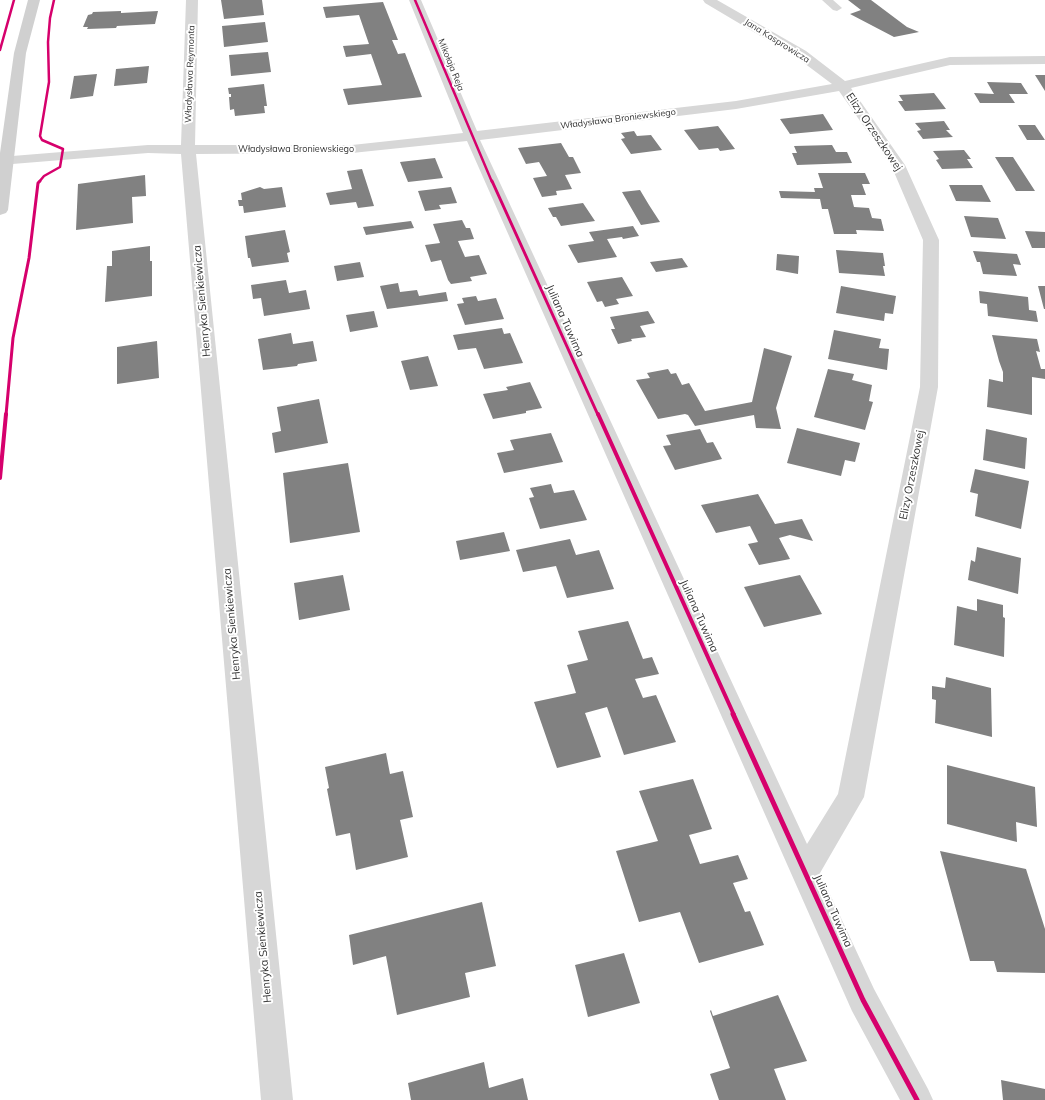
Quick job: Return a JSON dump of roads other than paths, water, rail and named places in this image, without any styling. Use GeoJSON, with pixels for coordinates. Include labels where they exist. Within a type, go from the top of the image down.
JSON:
{"type":"FeatureCollection","features":[{"type":"Feature","properties":{"kind":"street"},"geometry":{"type":"LineString","coordinates":[[0,210],[4,161],[20,53],[34,0]]}},
{"type":"Feature","properties":{"kind":"street","name":"Władysława Reymonta"},"geometry":{"type":"LineString","coordinates":[[188,148],[192,0]]}},
{"type":"Feature","properties":{"kind":"street","name":"Mikołaja Reja"},"geometry":{"type":"LineString","coordinates":[[415,0],[472,137]]}},
{"type":"Feature","properties":{"kind":"street","name":"Jana Kasprowicza"},"geometry":{"type":"LineString","coordinates":[[709,0],[802,54],[843,86]]}},
{"type":"Feature","properties":{"kind":"street","name":"Władysława Broniewskiego"},"geometry":{"type":"LineString","coordinates":[[4,161],[148,149],[352,149],[472,137],[736,105],[843,86],[950,61],[1045,60]]}},
{"type":"Feature","properties":{"kind":"street","name":"Elizy Orzeszkowej"},"geometry":{"type":"LineString","coordinates":[[806,872],[851,797],[929,387],[931,240],[898,164],[843,86]]}},
{"type":"Feature","properties":{"kind":"street","name":"Juliana Tuwima"},"geometry":{"type":"LineString","coordinates":[[472,137],[863,1000],[917,1100]]}},
{"type":"Feature","properties":{"kind":"street","name":"Henryka Sienkiewicza"},"geometry":{"type":"LineString","coordinates":[[188,148],[277,1100]]}},
{"type":"Feature","properties":{"kind":"lane"},"geometry":{"type":"LineString","coordinates":[[826,0],[837,8]]}}]}
